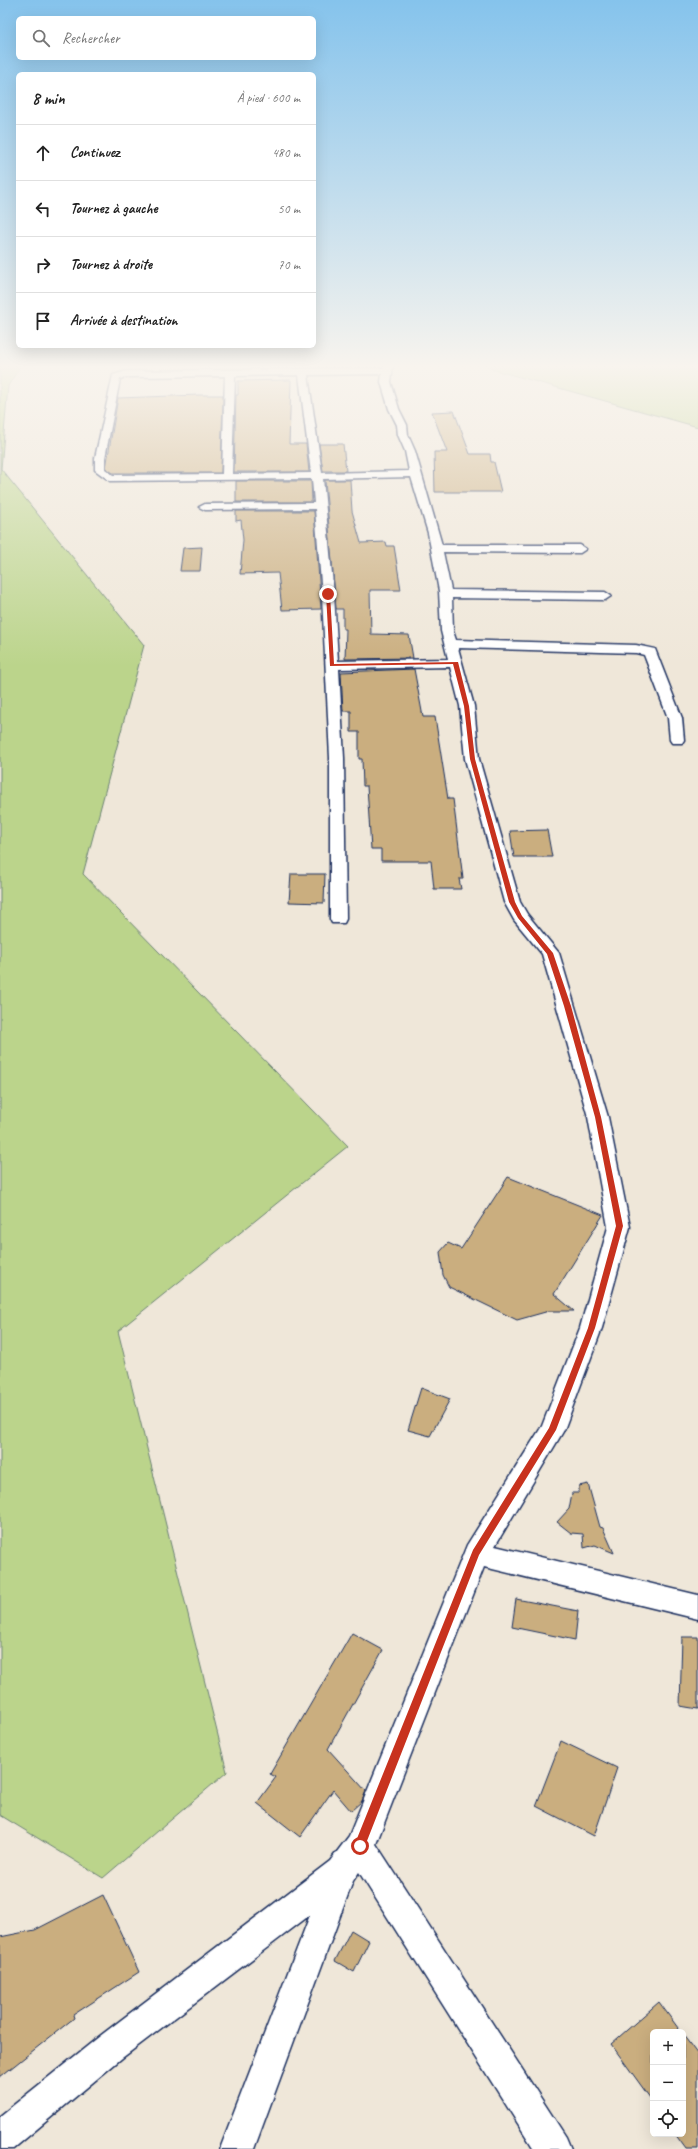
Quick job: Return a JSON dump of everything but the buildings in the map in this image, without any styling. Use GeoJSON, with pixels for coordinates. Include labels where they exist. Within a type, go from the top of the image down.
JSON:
{"type":"FeatureCollection","features":[{"type":"Feature","properties":{"kind":"street"},"geometry":{"type":"LineString","coordinates":[[100,465],[100,467],[110,478],[415,474]]}},
{"type":"Feature","properties":{"kind":"street"},"geometry":{"type":"LineString","coordinates":[[227,465],[227,476]]}},
{"type":"Feature","properties":{"kind":"street"},"geometry":{"type":"LineString","coordinates":[[316,465],[328,594],[337,758],[338,919]]}},
{"type":"Feature","properties":{"kind":"street"},"geometry":{"type":"LineString","coordinates":[[237,2149],[341,1872],[360,1846],[476,1553],[552,1430],[591,1328],[619,1226],[598,1117],[565,999],[550,953],[520,916],[512,902],[472,759],[467,706],[447,631],[445,594],[437,548],[413,465]]}},
{"type":"Feature","properties":{"kind":"street"},"geometry":{"type":"LineString","coordinates":[[205,507],[319,506]]}},
{"type":"Feature","properties":{"kind":"street"},"geometry":{"type":"LineString","coordinates":[[437,548],[580,550]]}},
{"type":"Feature","properties":{"kind":"street"},"geometry":{"type":"LineString","coordinates":[[445,594],[605,596]]}},
{"type":"Feature","properties":{"kind":"street"},"geometry":{"type":"LineString","coordinates":[[332,665],[453,653],[636,649],[650,652],[675,718],[677,740]]}},
{"type":"Feature","properties":{"kind":"street"},"geometry":{"type":"LineString","coordinates":[[476,1553],[698,1607]]}},
{"type":"Feature","properties":{"kind":"street"},"geometry":{"type":"LineString","coordinates":[[360,1846],[554,2149]]}},
{"type":"Feature","properties":{"kind":"street"},"geometry":{"type":"LineString","coordinates":[[0,2138],[112,2047],[341,1872]]}},
{"type":"Feature","properties":{"kind":"green space"},"geometry":{"type":"Polygon","coordinates":[[[0,465],[1,465],[1,469],[144,645],[83,874],[348,1146],[118,1331],[227,1772],[103,1878],[0,1815],[0,465]]]}},
{"type":"Feature","properties":{"kind":"route"},"geometry":{"type":"LineString","coordinates":[[328,594],[332,665],[455,662],[464,690],[467,706],[472,759],[512,902],[520,916],[550,953],[568,1006],[598,1117],[619,1226],[591,1328],[552,1430],[476,1553],[360,1846]]}}]}
